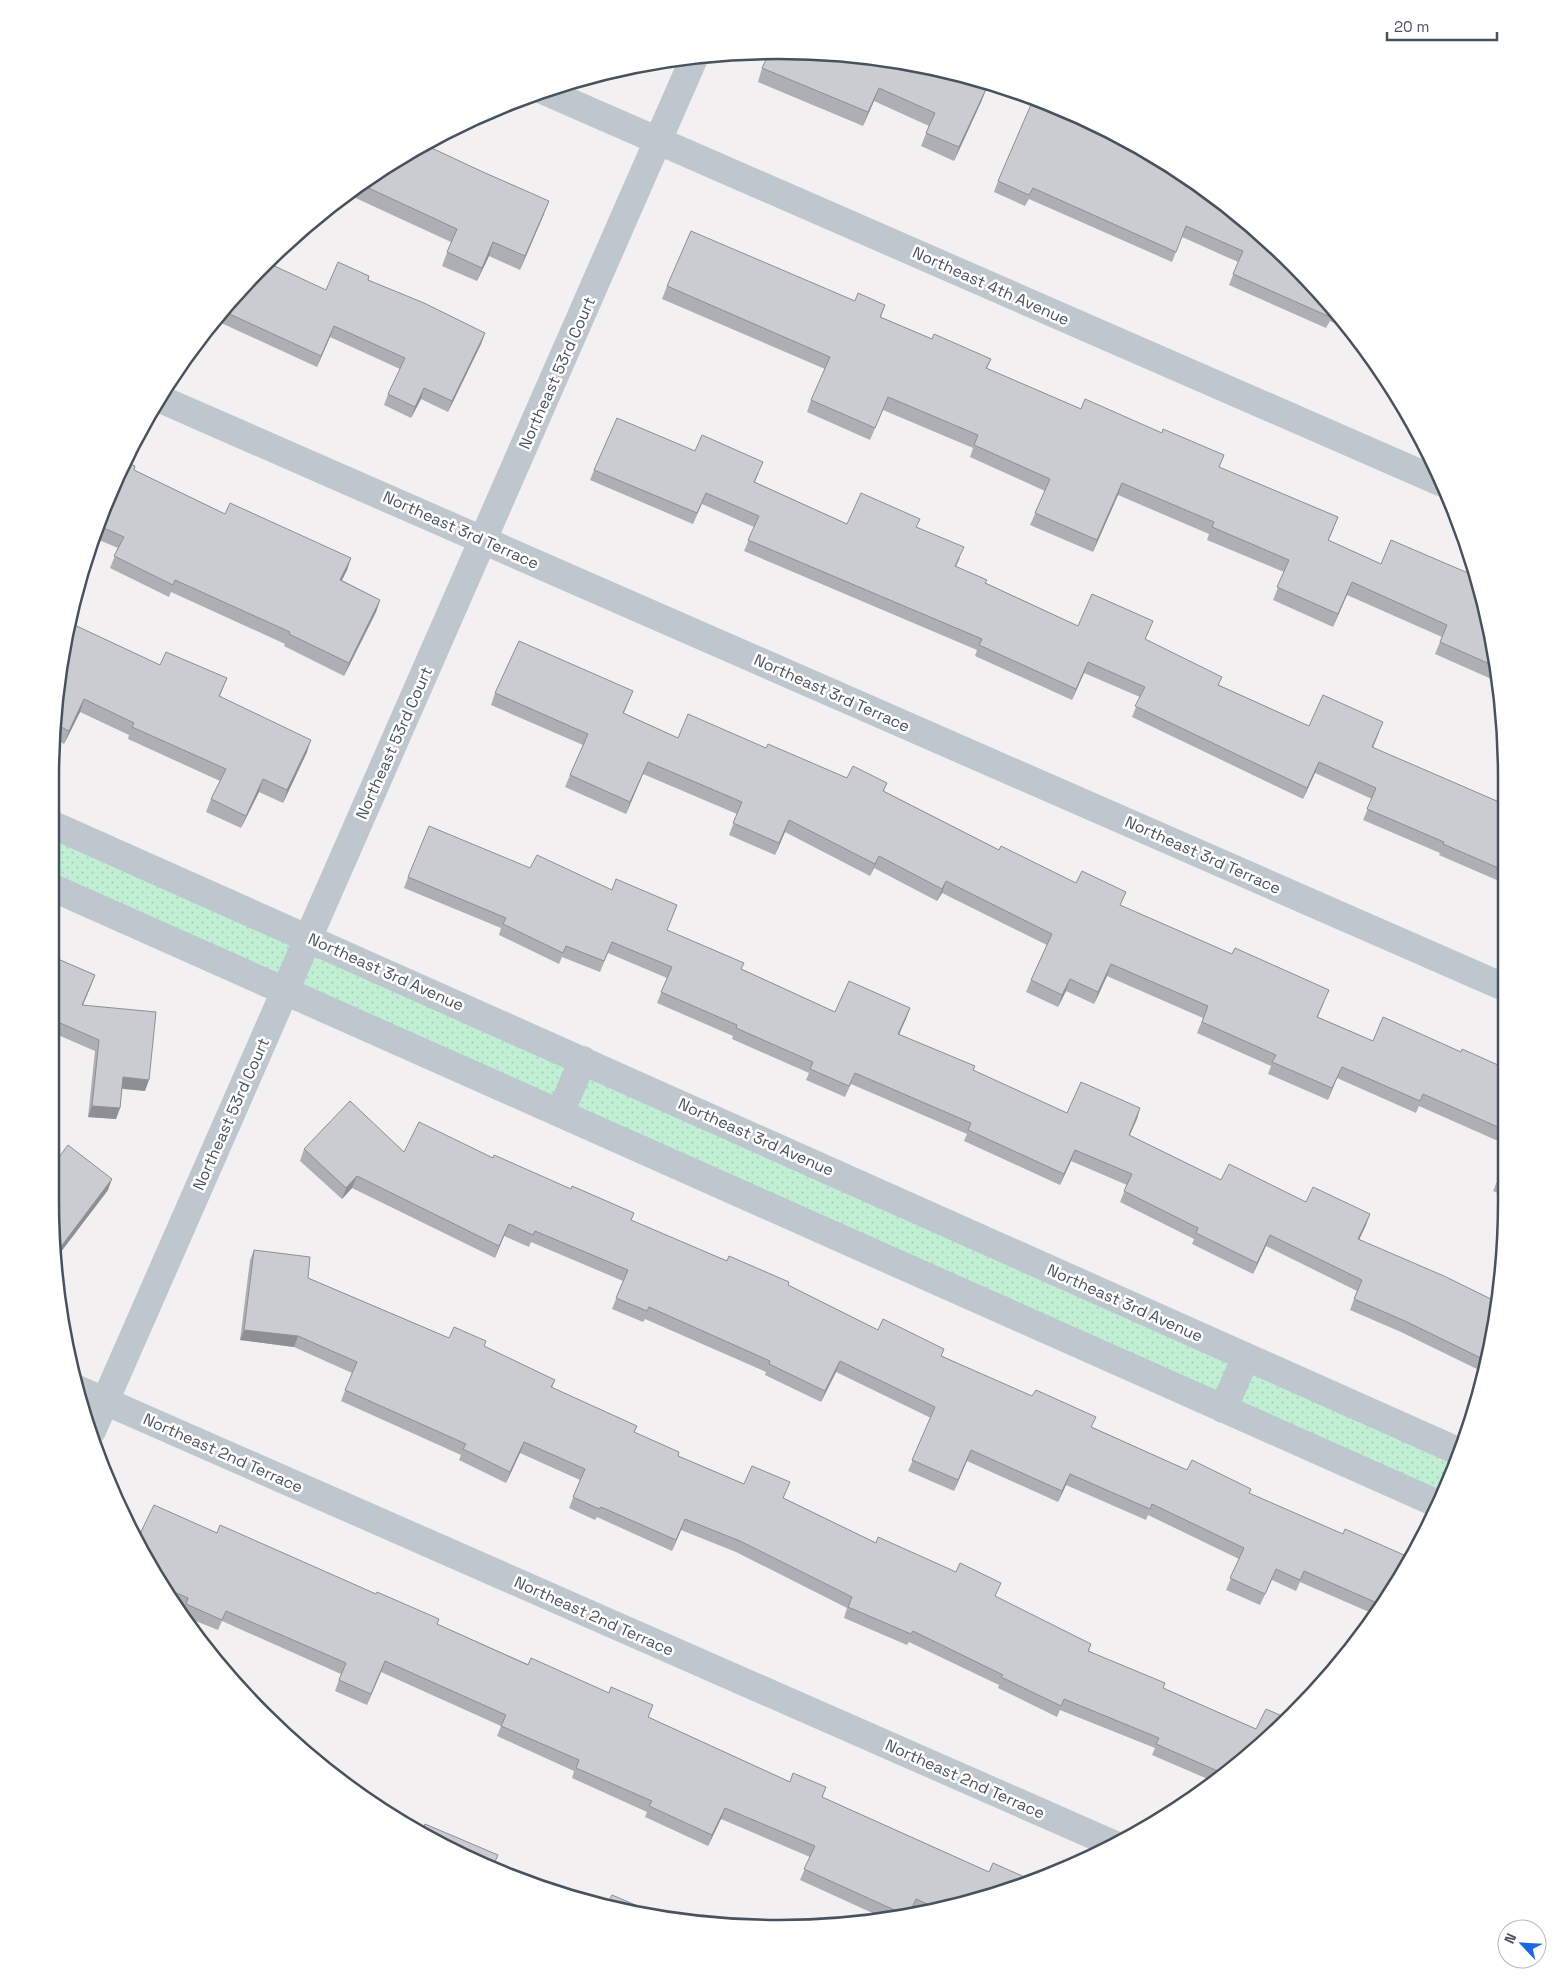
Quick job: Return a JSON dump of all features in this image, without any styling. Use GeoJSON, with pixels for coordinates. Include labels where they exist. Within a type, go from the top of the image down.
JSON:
{"type":"FeatureCollection","features":[{"type":"Feature","properties":{"kind":"street","name":"Northeast 53rd Court"},"geometry":{"type":"LineString","coordinates":[[95,1425],[691,64]]}},
{"type":"Feature","properties":{"kind":"street","name":"Northeast 4th Avenue"},"geometry":{"type":"LineString","coordinates":[[554,95],[1432,479]]}},
{"type":"Feature","properties":{"kind":"street","name":"Northeast 3rd Terrace"},"geometry":{"type":"LineString","coordinates":[[166,401],[1498,984]]}},
{"type":"Feature","properties":{"kind":"street","name":"Northeast 3rd Avenue"},"geometry":{"type":"LineString","coordinates":[[59,828],[1453,1449]]}},
{"type":"Feature","properties":{"kind":"street"},"geometry":{"type":"LineString","coordinates":[[59,891],[1432,1501]]}},
{"type":"Feature","properties":{"kind":"street"},"geometry":{"type":"LineString","coordinates":[[560,1113],[583,1060]]}},
{"type":"Feature","properties":{"kind":"street"},"geometry":{"type":"LineString","coordinates":[[1223,1409],[1246,1357]]}},
{"type":"Feature","properties":{"kind":"street","name":"Northeast 2nd Terrace"},"geometry":{"type":"LineString","coordinates":[[85,1392],[1106,1841]]}},
{"type":"Feature","properties":{"kind":"green space"},"geometry":{"type":"Polygon","coordinates":[[[59,843],[1450,1459],[1437,1490],[59,878],[59,843]]]}},
{"type":"Feature","properties":{"kind":"building"},"geometry":{"type":"Polygon","coordinates":[[[766,59],[826,60],[919,73],[986,89],[959,147],[926,133],[935,113],[879,88],[868,112],[762,68],[766,59]]]}},
{"type":"Feature","properties":{"kind":"building"},"geometry":{"type":"Polygon","coordinates":[[[1031,105],[1054,114],[1097,133],[1138,155],[1217,207],[1253,237],[1330,316],[1233,274],[1243,251],[1186,226],[1176,252],[1033,188],[1029,195],[998,181],[1031,105]]]}},
{"type":"Feature","properties":{"kind":"building"},"geometry":{"type":"Polygon","coordinates":[[[432,148],[549,201],[525,256],[493,242],[482,268],[447,252],[457,229],[368,188],[432,148]]]}},
{"type":"Feature","properties":{"kind":"building"},"geometry":{"type":"Polygon","coordinates":[[[691,231],[855,301],[858,293],[885,305],[880,317],[932,339],[934,334],[991,359],[986,368],[1081,409],[1085,399],[1162,433],[1163,429],[1224,455],[1219,467],[1338,517],[1328,540],[1381,564],[1391,540],[1468,573],[1474,592],[1488,663],[1440,642],[1447,625],[1352,582],[1338,614],[1277,587],[1289,560],[1212,527],[1214,522],[1122,483],[1097,540],[1035,513],[1050,479],[974,445],[978,435],[888,397],[875,428],[811,400],[830,357],[667,286],[691,231]]]}},
{"type":"Feature","properties":{"kind":"building"},"geometry":{"type":"Polygon","coordinates":[[[338,262],[369,276],[368,280],[424,303],[485,333],[452,401],[424,388],[415,407],[388,394],[405,358],[334,326],[321,356],[229,314],[274,266],[326,290],[338,262]]]}},
{"type":"Feature","properties":{"kind":"building"},"geometry":{"type":"Polygon","coordinates":[[[617,418],[695,451],[702,435],[763,462],[754,482],[847,524],[861,493],[920,519],[916,527],[964,547],[955,566],[987,580],[985,583],[1078,626],[1092,594],[1153,621],[1145,639],[1222,677],[1218,685],[1309,726],[1323,695],[1383,722],[1372,747],[1498,802],[1498,868],[1367,809],[1376,788],[1319,762],[1307,788],[1135,706],[1145,687],[1088,662],[1076,689],[979,645],[982,639],[748,540],[759,516],[706,493],[697,513],[594,470],[617,418]]]}},
{"type":"Feature","properties":{"kind":"building"},"geometry":{"type":"Polygon","coordinates":[[[131,464],[135,466],[134,470],[225,514],[230,503],[351,558],[340,580],[380,600],[349,663],[289,634],[290,632],[175,580],[173,585],[114,556],[124,537],[104,528],[131,464]]]}},
{"type":"Feature","properties":{"kind":"building"},"geometry":{"type":"Polygon","coordinates":[[[76,626],[160,665],[166,652],[227,678],[219,696],[311,740],[287,790],[263,779],[246,816],[211,799],[226,769],[132,727],[134,723],[84,699],[69,731],[60,727],[65,685],[76,626]]]}},
{"type":"Feature","properties":{"kind":"building"},"geometry":{"type":"Polygon","coordinates":[[[519,641],[633,691],[623,713],[678,738],[688,714],[766,748],[768,744],[847,778],[853,766],[887,783],[883,791],[999,850],[1001,846],[1076,883],[1082,871],[1126,892],[1120,905],[1232,954],[1235,948],[1329,990],[1317,1017],[1373,1041],[1383,1017],[1461,1052],[1462,1049],[1498,1065],[1498,1127],[1423,1094],[1420,1101],[1342,1067],[1332,1088],[1272,1062],[1276,1055],[1202,1022],[1208,1006],[1111,964],[1098,992],[1070,979],[1062,995],[1031,980],[1052,934],[946,881],[942,889],[879,856],[875,864],[789,820],[779,843],[733,823],[742,802],[648,762],[630,802],[570,775],[588,734],[495,693],[519,641]]]}},
{"type":"Feature","properties":{"kind":"building"},"geometry":{"type":"Polygon","coordinates":[[[429,826],[530,868],[537,855],[612,890],[616,879],[677,905],[667,930],[744,963],[741,969],[835,1012],[849,981],[910,1008],[898,1034],[975,1066],[973,1070],[1067,1113],[1081,1082],[1140,1108],[1129,1135],[1221,1180],[1229,1164],[1306,1202],[1313,1187],[1370,1214],[1358,1239],[1444,1276],[1491,1299],[1480,1358],[1405,1321],[1354,1299],[1362,1280],[1270,1235],[1257,1263],[1196,1233],[1198,1228],[1124,1191],[1132,1174],[1075,1150],[1064,1174],[968,1130],[971,1123],[855,1073],[849,1086],[810,1069],[813,1062],[736,1028],[737,1025],[661,992],[672,967],[612,942],[604,961],[566,946],[563,953],[503,924],[506,918],[408,877],[429,826]]]}},
{"type":"Feature","properties":{"kind":"building"},"geometry":{"type":"Polygon","coordinates":[[[59,959],[95,975],[82,1005],[156,1012],[149,1080],[123,1077],[120,1108],[92,1106],[99,1040],[59,1022],[59,959]]]}},
{"type":"Feature","properties":{"kind":"building"},"geometry":{"type":"Polygon","coordinates":[[[350,1101],[404,1152],[419,1122],[493,1158],[494,1155],[571,1189],[572,1186],[634,1213],[631,1220],[727,1261],[729,1256],[789,1282],[788,1285],[878,1330],[883,1319],[944,1349],[941,1356],[1032,1396],[1036,1390],[1096,1417],[1091,1427],[1187,1470],[1192,1460],[1251,1489],[1249,1493],[1343,1534],[1345,1529],[1404,1555],[1375,1602],[1304,1571],[1300,1580],[1276,1569],[1265,1594],[1230,1578],[1244,1548],[1152,1504],[1150,1509],[1070,1474],[1062,1491],[971,1450],[958,1480],[912,1460],[935,1407],[840,1361],[825,1391],[769,1364],[770,1361],[649,1307],[647,1311],[616,1298],[628,1270],[535,1231],[533,1235],[509,1224],[499,1246],[357,1176],[346,1188],[304,1149],[350,1101]]]}},
{"type":"Feature","properties":{"kind":"building"},"geometry":{"type":"Polygon","coordinates":[[[68,1145],[112,1179],[60,1248],[59,1200],[59,1157],[68,1145]]]}},
{"type":"Feature","properties":{"kind":"building"},"geometry":{"type":"Polygon","coordinates":[[[254,1250],[310,1257],[308,1278],[449,1338],[454,1327],[486,1341],[484,1346],[555,1380],[551,1387],[637,1426],[634,1432],[679,1452],[678,1456],[744,1484],[752,1466],[790,1482],[783,1498],[876,1543],[878,1537],[956,1572],[960,1563],[1001,1583],[995,1596],[1091,1644],[1088,1651],[1165,1683],[1163,1688],[1256,1729],[1266,1709],[1281,1715],[1253,1742],[1218,1771],[1156,1744],[1159,1738],[1064,1699],[1061,1706],[913,1631],[911,1634],[848,1607],[852,1597],[740,1541],[685,1519],[676,1540],[601,1507],[599,1509],[573,1497],[585,1469],[524,1442],[510,1472],[463,1449],[466,1444],[345,1390],[357,1362],[298,1336],[244,1330],[254,1250]]]}},
{"type":"Feature","properties":{"kind":"building"},"geometry":{"type":"Polygon","coordinates":[[[154,1505],[217,1533],[220,1525],[376,1594],[377,1592],[439,1619],[437,1624],[528,1665],[531,1658],[609,1693],[611,1687],[653,1705],[648,1717],[790,1782],[793,1773],[826,1787],[822,1797],[989,1872],[993,1863],[1024,1877],[965,1896],[927,1904],[916,1899],[912,1907],[895,1910],[804,1869],[815,1846],[725,1808],[712,1835],[649,1806],[652,1801],[576,1768],[579,1760],[501,1726],[506,1715],[385,1661],[371,1694],[339,1680],[346,1663],[226,1611],[222,1620],[186,1604],[188,1598],[175,1592],[140,1533],[154,1505]]]}},
{"type":"Feature","properties":{"kind":"building"},"geometry":{"type":"Polygon","coordinates":[[[425,1824],[498,1855],[495,1862],[460,1846],[424,1827],[425,1824]]]}},
{"type":"Feature","properties":{"kind":"building"},"geometry":{"type":"Polygon","coordinates":[[[612,1895],[638,1906],[609,1900],[612,1895]]]}}]}
